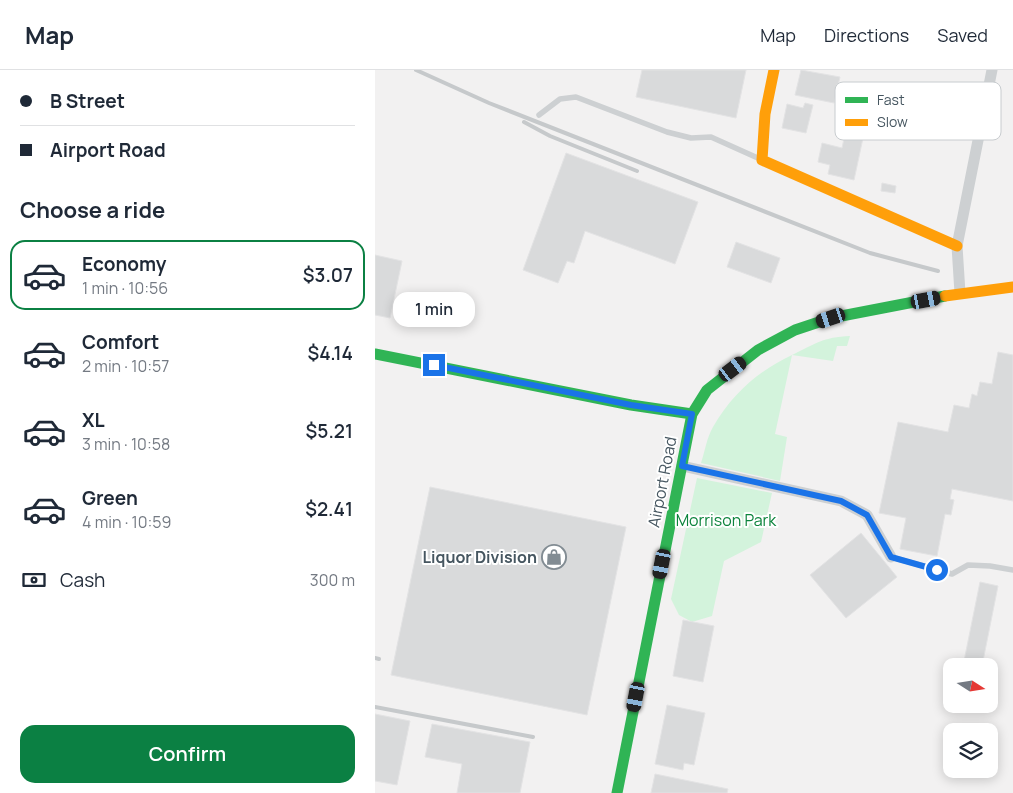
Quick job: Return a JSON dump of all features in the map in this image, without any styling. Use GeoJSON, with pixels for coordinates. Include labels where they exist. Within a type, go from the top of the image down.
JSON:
{"type":"FeatureCollection","features":[{"type":"Feature","properties":{"kind":"street"},"geometry":{"type":"LineString","coordinates":[[774,70],[765,114],[762,160],[957,246]]}},
{"type":"Feature","properties":{"kind":"street"},"geometry":{"type":"LineString","coordinates":[[960,293],[957,246],[978,140]]}},
{"type":"Feature","properties":{"kind":"street","name":"Airport Road"},"geometry":{"type":"LineString","coordinates":[[617,793],[692,414],[707,390],[758,350],[795,330],[831,318],[960,293],[1013,287]]}},
{"type":"Feature","properties":{"kind":"street"},"geometry":{"type":"LineString","coordinates":[[375,354],[631,405],[692,414]]}},
{"type":"Feature","properties":{"kind":"street"},"geometry":{"type":"LineString","coordinates":[[682,466],[841,501],[867,515],[891,557]]}},
{"type":"Feature","properties":{"kind":"lane"},"geometry":{"type":"LineString","coordinates":[[539,114],[560,98],[576,97],[667,132],[691,138],[711,137],[762,160]]}},
{"type":"Feature","properties":{"kind":"lane"},"geometry":{"type":"LineString","coordinates":[[891,557],[952,574],[968,565],[991,566],[1013,570]]}},
{"type":"Feature","properties":{"kind":"green space"},"geometry":{"type":"Polygon","coordinates":[[[850,336],[847,346],[837,346],[833,361],[792,355],[813,344],[850,336]]]}},
{"type":"Feature","properties":{"kind":"green space"},"geometry":{"type":"Polygon","coordinates":[[[792,355],[775,434],[787,437],[780,481],[701,463],[711,431],[720,415],[737,394],[768,368],[792,355]]]}},
{"type":"Feature","properties":{"kind":"green space","name":"Morrison Park"},"geometry":{"type":"Polygon","coordinates":[[[697,478],[772,493],[761,542],[724,561],[712,616],[692,622],[679,615],[671,599],[697,478]]]}},
{"type":"Feature","properties":{"kind":"building"},"geometry":{"type":"Polygon","coordinates":[[[642,70],[746,70],[736,118],[636,97],[642,70]]]}},
{"type":"Feature","properties":{"kind":"building"},"geometry":{"type":"Polygon","coordinates":[[[801,70],[840,77],[839,82],[835,82],[834,103],[795,95],[801,70]]]}},
{"type":"Feature","properties":{"kind":"building"},"geometry":{"type":"Polygon","coordinates":[[[805,103],[813,105],[806,133],[782,128],[787,104],[803,108],[805,103]]]}},
{"type":"Feature","properties":{"kind":"building"},"geometry":{"type":"Polygon","coordinates":[[[844,140],[863,140],[854,180],[828,174],[830,165],[818,162],[822,143],[842,148],[844,140]]]}},
{"type":"Feature","properties":{"kind":"building"},"geometry":{"type":"Polygon","coordinates":[[[566,153],[698,202],[675,264],[585,231],[574,263],[567,261],[558,283],[523,270],[566,153]]]}},
{"type":"Feature","properties":{"kind":"building"},"geometry":{"type":"Polygon","coordinates":[[[882,183],[896,186],[895,193],[881,191],[882,183]]]}},
{"type":"Feature","properties":{"kind":"building"},"geometry":{"type":"Polygon","coordinates":[[[736,242],[780,258],[771,283],[727,267],[736,242]]]}},
{"type":"Feature","properties":{"kind":"building"},"geometry":{"type":"Polygon","coordinates":[[[375,255],[402,261],[390,318],[375,315],[375,255]]]}},
{"type":"Feature","properties":{"kind":"building"},"geometry":{"type":"Polygon","coordinates":[[[998,352],[1013,355],[1013,501],[952,489],[950,499],[954,500],[951,515],[945,514],[937,556],[900,549],[906,518],[879,513],[898,422],[948,432],[954,405],[969,408],[972,394],[977,396],[980,382],[992,384],[998,352]]]}},
{"type":"Feature","properties":{"kind":"building"},"geometry":{"type":"Polygon","coordinates":[[[430,487],[626,527],[587,715],[391,675],[430,487]]]}},
{"type":"Feature","properties":{"kind":"building"},"geometry":{"type":"Polygon","coordinates":[[[861,533],[897,577],[846,618],[810,575],[861,533]]]}},
{"type":"Feature","properties":{"kind":"building"},"geometry":{"type":"Polygon","coordinates":[[[980,582],[998,586],[984,658],[965,658],[980,582]]]}},
{"type":"Feature","properties":{"kind":"building"},"geometry":{"type":"Polygon","coordinates":[[[683,620],[714,626],[703,682],[673,676],[683,620]]]}},
{"type":"Feature","properties":{"kind":"building"},"geometry":{"type":"Polygon","coordinates":[[[667,705],[705,713],[694,765],[684,763],[683,770],[655,764],[667,705]]]}},
{"type":"Feature","properties":{"kind":"building"},"geometry":{"type":"Polygon","coordinates":[[[375,714],[410,721],[397,785],[375,781],[375,714]]]}},
{"type":"Feature","properties":{"kind":"building"},"geometry":{"type":"Polygon","coordinates":[[[432,724],[530,742],[520,793],[457,793],[462,764],[425,757],[432,724]]]}},
{"type":"Feature","properties":{"kind":"building"},"geometry":{"type":"Polygon","coordinates":[[[655,774],[728,789],[727,793],[651,793],[655,774]]]}},
{"type":"Feature","properties":{"kind":"railway"},"geometry":{"type":"LineString","coordinates":[[416,70],[489,103],[870,253],[938,271]]}},
{"type":"Feature","properties":{"kind":"railway"},"geometry":{"type":"LineString","coordinates":[[524,122],[550,136],[637,171]]}},
{"type":"Feature","properties":{"kind":"railway"},"geometry":{"type":"LineString","coordinates":[[375,658],[379,659]]}},
{"type":"Feature","properties":{"kind":"railway"},"geometry":{"type":"LineString","coordinates":[[375,707],[533,737]]}},
{"type":"Feature","properties":{"kind":"traffic: fast"},"geometry":{"type":"LineString","coordinates":[[617,793],[692,414],[707,390],[758,350],[795,330],[831,318],[945,296]]}},
{"type":"Feature","properties":{"kind":"traffic: fast"},"geometry":{"type":"LineString","coordinates":[[375,354],[631,405],[692,414]]}},
{"type":"Feature","properties":{"kind":"traffic: slow"},"geometry":{"type":"LineString","coordinates":[[774,70],[765,114],[762,160],[957,246]]}},
{"type":"Feature","properties":{"kind":"traffic: slow"},"geometry":{"type":"LineString","coordinates":[[945,296],[1013,287]]}},
{"type":"Feature","properties":{"kind":"place","name":"Liquor Division"},"geometry":{"type":"Point","coordinates":[554,557]}},
{"type":"Feature","properties":{"kind":"route"},"geometry":{"type":"LineString","coordinates":[[434,365],[631,405],[692,414],[682,466],[841,501],[867,515],[891,557],[937,570]]}}]}
